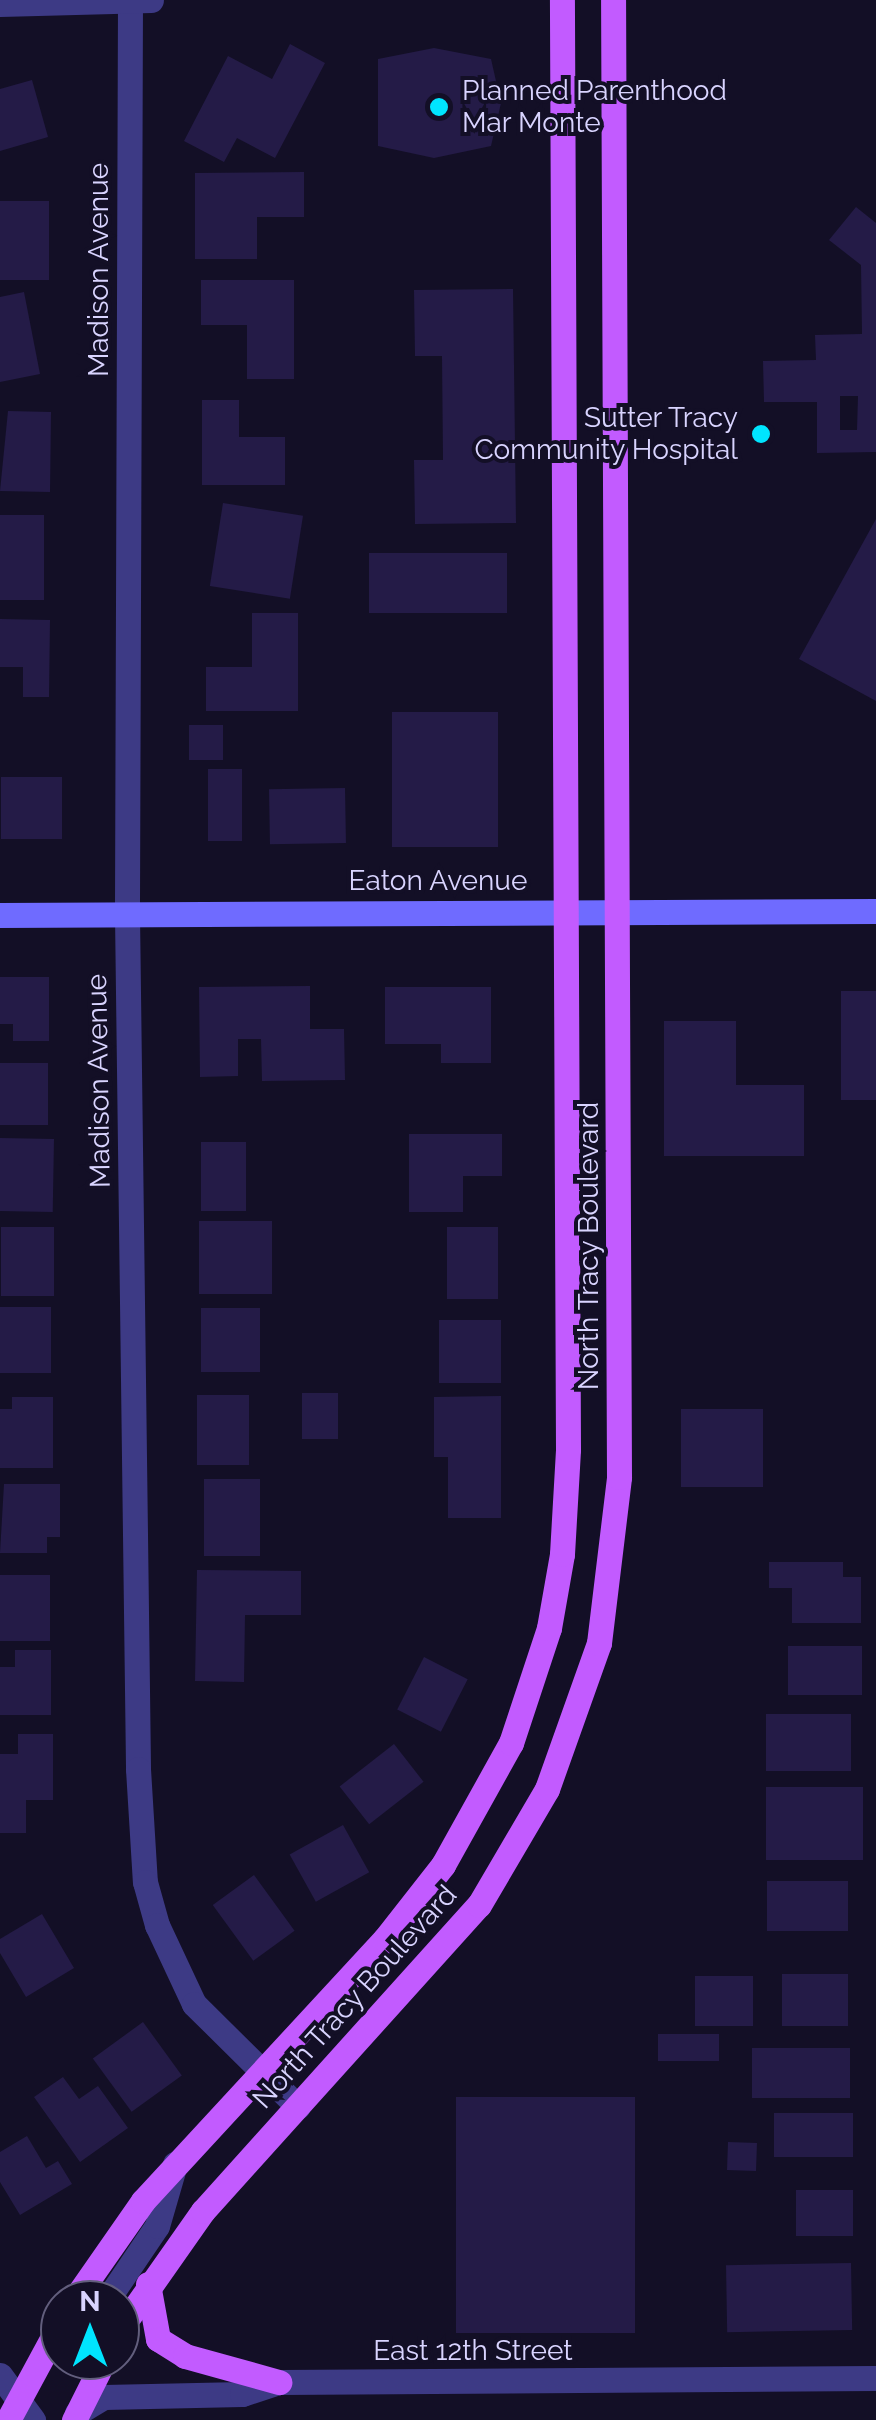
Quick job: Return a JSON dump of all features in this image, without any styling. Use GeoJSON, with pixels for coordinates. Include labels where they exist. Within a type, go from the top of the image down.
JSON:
{"type":"FeatureCollection","features":[{"type":"Feature","properties":{"kind":"main road","name":"North Tracy Boulevard"},"geometry":{"type":"LineString","coordinates":[[87,2280],[113,2238],[175,2164],[444,1865],[491,1786],[538,1667],[559,1571],[567,1484],[562,0]]}},
{"type":"Feature","properties":{"kind":"main road","name":"North Tracy Boulevard"},"geometry":{"type":"LineString","coordinates":[[140,2297],[298,2107],[453,1939],[500,1873],[560,1762],[599,1642],[619,1477],[613,0]]}},
{"type":"Feature","properties":{"kind":"main road"},"geometry":{"type":"LineString","coordinates":[[148,2284],[158,2339],[185,2356],[279,2382]]}},
{"type":"Feature","properties":{"kind":"main road"},"geometry":{"type":"LineString","coordinates":[[8,2420],[40,2358]]}},
{"type":"Feature","properties":{"kind":"main road"},"geometry":{"type":"LineString","coordinates":[[75,2416],[92,2380]]}},
{"type":"Feature","properties":{"kind":"street","name":"Madison Avenue"},"geometry":{"type":"LineString","coordinates":[[130,0],[127,915],[138,1770],[145,1882],[183,1988],[260,2073],[298,2107]]}},
{"type":"Feature","properties":{"kind":"street"},"geometry":{"type":"LineString","coordinates":[[0,4],[151,0]]}},
{"type":"Feature","properties":{"kind":"street","name":"Eaton Avenue"},"geometry":{"type":"LineString","coordinates":[[0,915],[876,911]]}},
{"type":"Feature","properties":{"kind":"street"},"geometry":{"type":"LineString","coordinates":[[120,2280],[156,2226],[175,2164]]}},
{"type":"Feature","properties":{"kind":"street"},"geometry":{"type":"LineString","coordinates":[[0,2367],[27,2362],[40,2352]]}},
{"type":"Feature","properties":{"kind":"street"},"geometry":{"type":"LineString","coordinates":[[0,2375],[20,2396],[32,2420]]}},
{"type":"Feature","properties":{"kind":"street","name":"East 12th Street"},"geometry":{"type":"LineString","coordinates":[[75,2416],[104,2397],[242,2394],[279,2382],[876,2378]]}},
{"type":"Feature","properties":{"kind":"street"},"geometry":{"type":"LineString","coordinates":[[116,2380],[128,2394]]}},
{"type":"Feature","properties":{"kind":"building"},"geometry":{"type":"Polygon","coordinates":[[[290,44],[325,63],[275,158],[237,138],[224,162],[184,141],[228,56],[272,79],[290,44]]]}},
{"type":"Feature","properties":{"kind":"building","name":"Planned Parenthood Mar Monte"},"geometry":{"type":"Polygon","coordinates":[[[434,48],[491,59],[501,103],[491,146],[434,158],[378,146],[378,59],[434,48]]]}},
{"type":"Feature","properties":{"kind":"building"},"geometry":{"type":"Polygon","coordinates":[[[32,80],[48,137],[0,151],[0,89],[32,80]]]}},
{"type":"Feature","properties":{"kind":"building"},"geometry":{"type":"Polygon","coordinates":[[[304,172],[304,217],[257,217],[257,259],[195,259],[195,173],[304,172]]]}},
{"type":"Feature","properties":{"kind":"building"},"geometry":{"type":"Polygon","coordinates":[[[0,201],[49,201],[49,280],[0,280],[0,201]]]}},
{"type":"Feature","properties":{"kind":"building"},"geometry":{"type":"Polygon","coordinates":[[[856,207],[876,223],[876,452],[817,453],[817,402],[764,402],[763,361],[816,360],[815,335],[862,334],[861,265],[829,240],[856,207]],[[840,396],[840,430],[857,430],[858,396],[840,396]]]}},
{"type":"Feature","properties":{"kind":"building"},"geometry":{"type":"Polygon","coordinates":[[[201,280],[294,280],[294,379],[247,379],[247,325],[201,325],[201,280]]]}},
{"type":"Feature","properties":{"kind":"building"},"geometry":{"type":"Polygon","coordinates":[[[513,289],[516,523],[415,524],[414,460],[443,460],[442,356],[415,356],[414,290],[513,289]]]}},
{"type":"Feature","properties":{"kind":"building"},"geometry":{"type":"Polygon","coordinates":[[[24,292],[40,374],[0,382],[0,297],[24,292]]]}},
{"type":"Feature","properties":{"kind":"building"},"geometry":{"type":"Polygon","coordinates":[[[202,400],[239,400],[239,437],[285,437],[285,485],[202,485],[202,400]]]}},
{"type":"Feature","properties":{"kind":"building"},"geometry":{"type":"Polygon","coordinates":[[[8,411],[51,412],[50,492],[0,491],[8,411]]]}},
{"type":"Feature","properties":{"kind":"building"},"geometry":{"type":"Polygon","coordinates":[[[223,503],[303,516],[290,599],[210,586],[223,503]]]}},
{"type":"Feature","properties":{"kind":"building"},"geometry":{"type":"Polygon","coordinates":[[[0,515],[44,515],[44,600],[0,600],[0,515]]]}},
{"type":"Feature","properties":{"kind":"building"},"geometry":{"type":"Polygon","coordinates":[[[876,519],[876,701],[799,659],[876,519]]]}},
{"type":"Feature","properties":{"kind":"building"},"geometry":{"type":"Polygon","coordinates":[[[369,553],[507,553],[507,613],[369,613],[369,553]]]}},
{"type":"Feature","properties":{"kind":"building"},"geometry":{"type":"Polygon","coordinates":[[[252,613],[298,613],[298,711],[206,711],[206,667],[252,667],[252,613]]]}},
{"type":"Feature","properties":{"kind":"building"},"geometry":{"type":"Polygon","coordinates":[[[0,619],[50,620],[49,697],[23,697],[23,667],[0,667],[0,619]]]}},
{"type":"Feature","properties":{"kind":"building"},"geometry":{"type":"Polygon","coordinates":[[[392,712],[498,712],[498,847],[392,847],[392,712]]]}},
{"type":"Feature","properties":{"kind":"building"},"geometry":{"type":"Polygon","coordinates":[[[189,725],[223,725],[223,760],[189,760],[189,725]]]}},
{"type":"Feature","properties":{"kind":"building"},"geometry":{"type":"Polygon","coordinates":[[[208,769],[242,769],[242,841],[208,841],[208,769]]]}},
{"type":"Feature","properties":{"kind":"building"},"geometry":{"type":"Polygon","coordinates":[[[1,777],[62,777],[62,839],[1,839],[1,777]]]}},
{"type":"Feature","properties":{"kind":"building"},"geometry":{"type":"Polygon","coordinates":[[[345,788],[346,843],[270,844],[269,789],[345,788]]]}},
{"type":"Feature","properties":{"kind":"building"},"geometry":{"type":"Polygon","coordinates":[[[0,977],[49,977],[49,1041],[13,1041],[13,1024],[0,1024],[0,977]]]}},
{"type":"Feature","properties":{"kind":"building"},"geometry":{"type":"Polygon","coordinates":[[[310,986],[310,1029],[344,1029],[345,1080],[262,1081],[261,1039],[238,1039],[238,1076],[200,1077],[199,987],[310,986]]]}},
{"type":"Feature","properties":{"kind":"building"},"geometry":{"type":"Polygon","coordinates":[[[385,987],[491,987],[491,1063],[441,1063],[441,1044],[385,1044],[385,987]]]}},
{"type":"Feature","properties":{"kind":"building"},"geometry":{"type":"Polygon","coordinates":[[[841,991],[876,991],[876,1100],[841,1100],[841,991]]]}},
{"type":"Feature","properties":{"kind":"building"},"geometry":{"type":"Polygon","coordinates":[[[664,1021],[736,1021],[736,1085],[804,1085],[804,1156],[664,1156],[664,1021]]]}},
{"type":"Feature","properties":{"kind":"building"},"geometry":{"type":"Polygon","coordinates":[[[0,1063],[48,1063],[48,1125],[0,1125],[0,1063]]]}},
{"type":"Feature","properties":{"kind":"building"},"geometry":{"type":"Polygon","coordinates":[[[409,1134],[502,1134],[502,1176],[463,1176],[463,1212],[409,1212],[409,1134]]]}},
{"type":"Feature","properties":{"kind":"building"},"geometry":{"type":"Polygon","coordinates":[[[0,1138],[54,1139],[53,1212],[0,1211],[0,1138]]]}},
{"type":"Feature","properties":{"kind":"building"},"geometry":{"type":"Polygon","coordinates":[[[201,1142],[246,1142],[246,1211],[201,1211],[201,1142]]]}},
{"type":"Feature","properties":{"kind":"building"},"geometry":{"type":"Polygon","coordinates":[[[199,1221],[272,1221],[272,1294],[199,1294],[199,1221]]]}},
{"type":"Feature","properties":{"kind":"building"},"geometry":{"type":"Polygon","coordinates":[[[1,1227],[54,1227],[54,1296],[1,1296],[1,1227]]]}},
{"type":"Feature","properties":{"kind":"building"},"geometry":{"type":"Polygon","coordinates":[[[447,1227],[498,1227],[498,1299],[447,1299],[447,1227]]]}},
{"type":"Feature","properties":{"kind":"building"},"geometry":{"type":"Polygon","coordinates":[[[0,1307],[51,1307],[51,1373],[0,1373],[0,1307]]]}},
{"type":"Feature","properties":{"kind":"building"},"geometry":{"type":"Polygon","coordinates":[[[201,1308],[260,1308],[260,1372],[201,1372],[201,1308]]]}},
{"type":"Feature","properties":{"kind":"building"},"geometry":{"type":"Polygon","coordinates":[[[439,1320],[501,1320],[501,1383],[439,1383],[439,1320]]]}},
{"type":"Feature","properties":{"kind":"building"},"geometry":{"type":"Polygon","coordinates":[[[302,1393],[338,1393],[338,1439],[302,1439],[302,1393]]]}},
{"type":"Feature","properties":{"kind":"building"},"geometry":{"type":"Polygon","coordinates":[[[197,1395],[249,1395],[249,1465],[197,1465],[197,1395]]]}},
{"type":"Feature","properties":{"kind":"building"},"geometry":{"type":"Polygon","coordinates":[[[501,1396],[501,1518],[448,1518],[448,1457],[434,1457],[434,1397],[501,1396]]]}},
{"type":"Feature","properties":{"kind":"building"},"geometry":{"type":"Polygon","coordinates":[[[12,1397],[53,1397],[53,1468],[0,1468],[0,1409],[12,1409],[12,1397]]]}},
{"type":"Feature","properties":{"kind":"building"},"geometry":{"type":"Polygon","coordinates":[[[681,1409],[763,1409],[763,1487],[681,1487],[681,1409]]]}},
{"type":"Feature","properties":{"kind":"building"},"geometry":{"type":"Polygon","coordinates":[[[204,1479],[260,1479],[260,1556],[204,1556],[204,1479]]]}},
{"type":"Feature","properties":{"kind":"building"},"geometry":{"type":"Polygon","coordinates":[[[4,1484],[60,1484],[60,1537],[47,1537],[47,1553],[0,1553],[4,1484]]]}},
{"type":"Feature","properties":{"kind":"building"},"geometry":{"type":"Polygon","coordinates":[[[769,1562],[843,1562],[843,1577],[861,1577],[861,1623],[792,1623],[792,1588],[769,1588],[769,1562]]]}},
{"type":"Feature","properties":{"kind":"building"},"geometry":{"type":"Polygon","coordinates":[[[197,1570],[301,1571],[301,1615],[245,1615],[244,1682],[195,1681],[197,1570]]]}},
{"type":"Feature","properties":{"kind":"building"},"geometry":{"type":"Polygon","coordinates":[[[0,1575],[50,1575],[50,1641],[0,1641],[0,1575]]]}},
{"type":"Feature","properties":{"kind":"building"},"geometry":{"type":"Polygon","coordinates":[[[788,1646],[862,1646],[862,1695],[788,1695],[788,1646]]]}},
{"type":"Feature","properties":{"kind":"building"},"geometry":{"type":"Polygon","coordinates":[[[15,1650],[51,1650],[51,1715],[0,1715],[0,1667],[15,1667],[15,1650]]]}},
{"type":"Feature","properties":{"kind":"building"},"geometry":{"type":"Polygon","coordinates":[[[424,1657],[468,1679],[441,1732],[397,1710],[424,1657]]]}},
{"type":"Feature","properties":{"kind":"building"},"geometry":{"type":"Polygon","coordinates":[[[766,1714],[851,1714],[851,1771],[766,1771],[766,1714]]]}},
{"type":"Feature","properties":{"kind":"building"},"geometry":{"type":"Polygon","coordinates":[[[18,1734],[53,1734],[53,1800],[26,1800],[26,1833],[0,1833],[0,1754],[18,1754],[18,1734]]]}},
{"type":"Feature","properties":{"kind":"building"},"geometry":{"type":"Polygon","coordinates":[[[394,1744],[424,1782],[369,1824],[340,1786],[394,1744]]]}},
{"type":"Feature","properties":{"kind":"building"},"geometry":{"type":"Polygon","coordinates":[[[766,1787],[863,1787],[863,1860],[766,1860],[766,1787]]]}},
{"type":"Feature","properties":{"kind":"building"},"geometry":{"type":"Polygon","coordinates":[[[343,1825],[369,1872],[316,1902],[290,1855],[343,1825]]]}},
{"type":"Feature","properties":{"kind":"building"},"geometry":{"type":"Polygon","coordinates":[[[254,1875],[295,1931],[253,1961],[213,1905],[254,1875]]]}},
{"type":"Feature","properties":{"kind":"building"},"geometry":{"type":"Polygon","coordinates":[[[767,1881],[848,1881],[848,1931],[767,1931],[767,1881]]]}},
{"type":"Feature","properties":{"kind":"building"},"geometry":{"type":"Polygon","coordinates":[[[42,1914],[74,1968],[26,1997],[0,1953],[0,1939],[42,1914]]]}},
{"type":"Feature","properties":{"kind":"building"},"geometry":{"type":"Polygon","coordinates":[[[782,1974],[848,1974],[848,2026],[782,2026],[782,1974]]]}},
{"type":"Feature","properties":{"kind":"building"},"geometry":{"type":"Polygon","coordinates":[[[695,1976],[753,1976],[753,2026],[695,2026],[695,1976]]]}},
{"type":"Feature","properties":{"kind":"building"},"geometry":{"type":"Polygon","coordinates":[[[143,2022],[182,2075],[132,2112],[93,2058],[143,2022]]]}},
{"type":"Feature","properties":{"kind":"building"},"geometry":{"type":"Polygon","coordinates":[[[658,2034],[719,2034],[719,2061],[658,2061],[658,2034]]]}},
{"type":"Feature","properties":{"kind":"building"},"geometry":{"type":"Polygon","coordinates":[[[752,2048],[850,2048],[850,2098],[752,2098],[752,2048]]]}},
{"type":"Feature","properties":{"kind":"building"},"geometry":{"type":"Polygon","coordinates":[[[63,2077],[79,2099],[98,2086],[128,2128],[80,2162],[34,2097],[63,2077]]]}},
{"type":"Feature","properties":{"kind":"building"},"geometry":{"type":"Polygon","coordinates":[[[456,2097],[635,2097],[635,2333],[456,2333],[456,2097]]]}},
{"type":"Feature","properties":{"kind":"building"},"geometry":{"type":"Polygon","coordinates":[[[774,2113],[853,2113],[853,2157],[774,2157],[774,2113]]]}},
{"type":"Feature","properties":{"kind":"building"},"geometry":{"type":"Polygon","coordinates":[[[27,2136],[46,2168],[58,2161],[72,2184],[20,2215],[0,2182],[0,2152],[27,2136]]]}},
{"type":"Feature","properties":{"kind":"building"},"geometry":{"type":"Polygon","coordinates":[[[728,2142],[757,2143],[756,2171],[727,2170],[728,2142]]]}},
{"type":"Feature","properties":{"kind":"building"},"geometry":{"type":"Polygon","coordinates":[[[796,2190],[853,2190],[853,2236],[796,2236],[796,2190]]]}},
{"type":"Feature","properties":{"kind":"building"},"geometry":{"type":"Polygon","coordinates":[[[851,2263],[852,2330],[727,2332],[726,2265],[851,2263]]]}},
{"type":"Feature","properties":{"kind":"place","name":"Planned Parenthood Mar Monte"},"geometry":{"type":"Point","coordinates":[439,107]}},
{"type":"Feature","properties":{"kind":"place","name":"Sutter Tracy Community Hospital"},"geometry":{"type":"Point","coordinates":[761,434]}}]}
